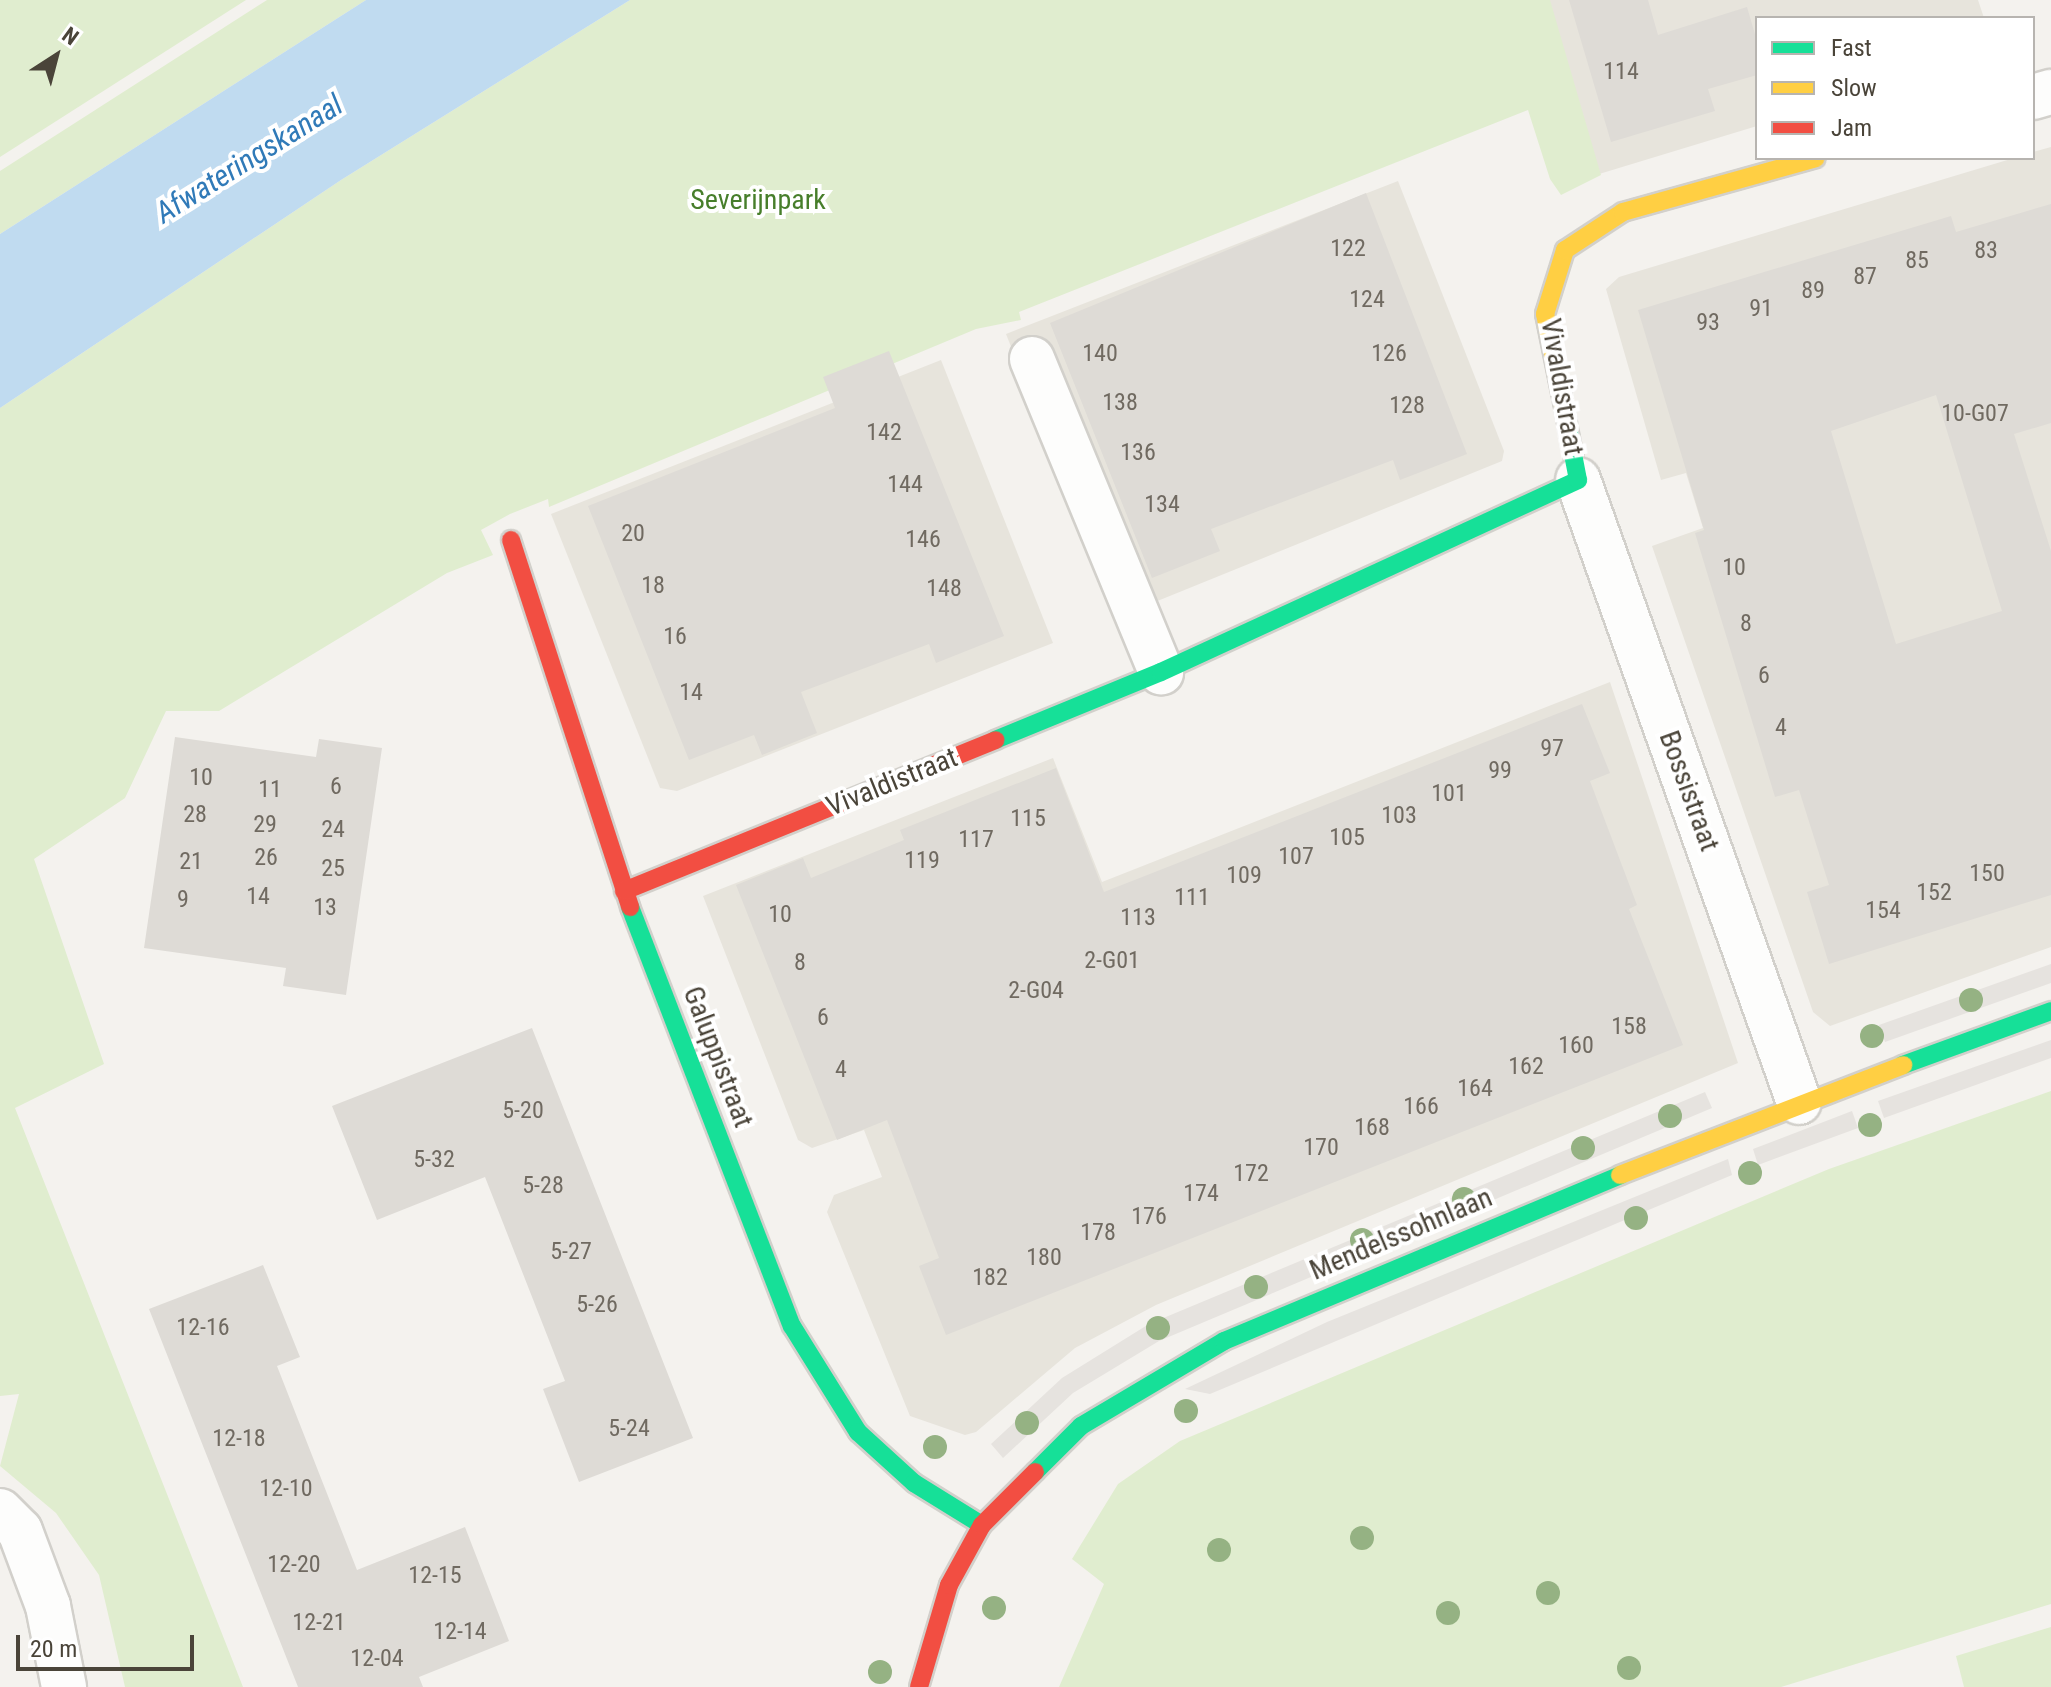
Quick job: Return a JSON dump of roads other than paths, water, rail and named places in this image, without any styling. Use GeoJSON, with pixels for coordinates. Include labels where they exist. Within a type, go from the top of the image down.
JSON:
{"type":"FeatureCollection","features":[{"type":"Feature","properties":{"kind":"street","name":"Vivaldistraat"},"geometry":{"type":"LineString","coordinates":[[624,891],[1161,672],[1578,480],[1545,314],[1565,250],[1623,212],[1809,160]]}},
{"type":"Feature","properties":{"kind":"street"},"geometry":{"type":"LineString","coordinates":[[1032,359],[1161,672]]}},
{"type":"Feature","properties":{"kind":"street","name":"Bossistraat"},"geometry":{"type":"LineString","coordinates":[[1578,480],[1799,1102]]}},
{"type":"Feature","properties":{"kind":"street","name":"Galuppistraat"},"geometry":{"type":"LineString","coordinates":[[511,540],[624,891],[792,1326],[858,1432],[914,1483],[982,1525]]}},
{"type":"Feature","properties":{"kind":"street","name":"Mendelssohnlaan"},"geometry":{"type":"LineString","coordinates":[[919,1687],[949,1585],[982,1525],[1081,1426],[1224,1341],[1799,1102],[2051,1011]]}},
{"type":"Feature","properties":{"kind":"street"},"geometry":{"type":"LineString","coordinates":[[0,1511],[20,1531],[48,1606],[64,1687]]}},
{"type":"Feature","properties":{"kind":"water","name":"Afwateringskanaal"},"geometry":{"type":"Polygon","coordinates":[[[366,0],[630,0],[341,180],[0,408],[0,234],[366,0]]]}},
{"type":"Feature","properties":{"kind":"park label","name":"Severijnpark"},"geometry":{"type":"Point","coordinates":[758,200]}}]}
